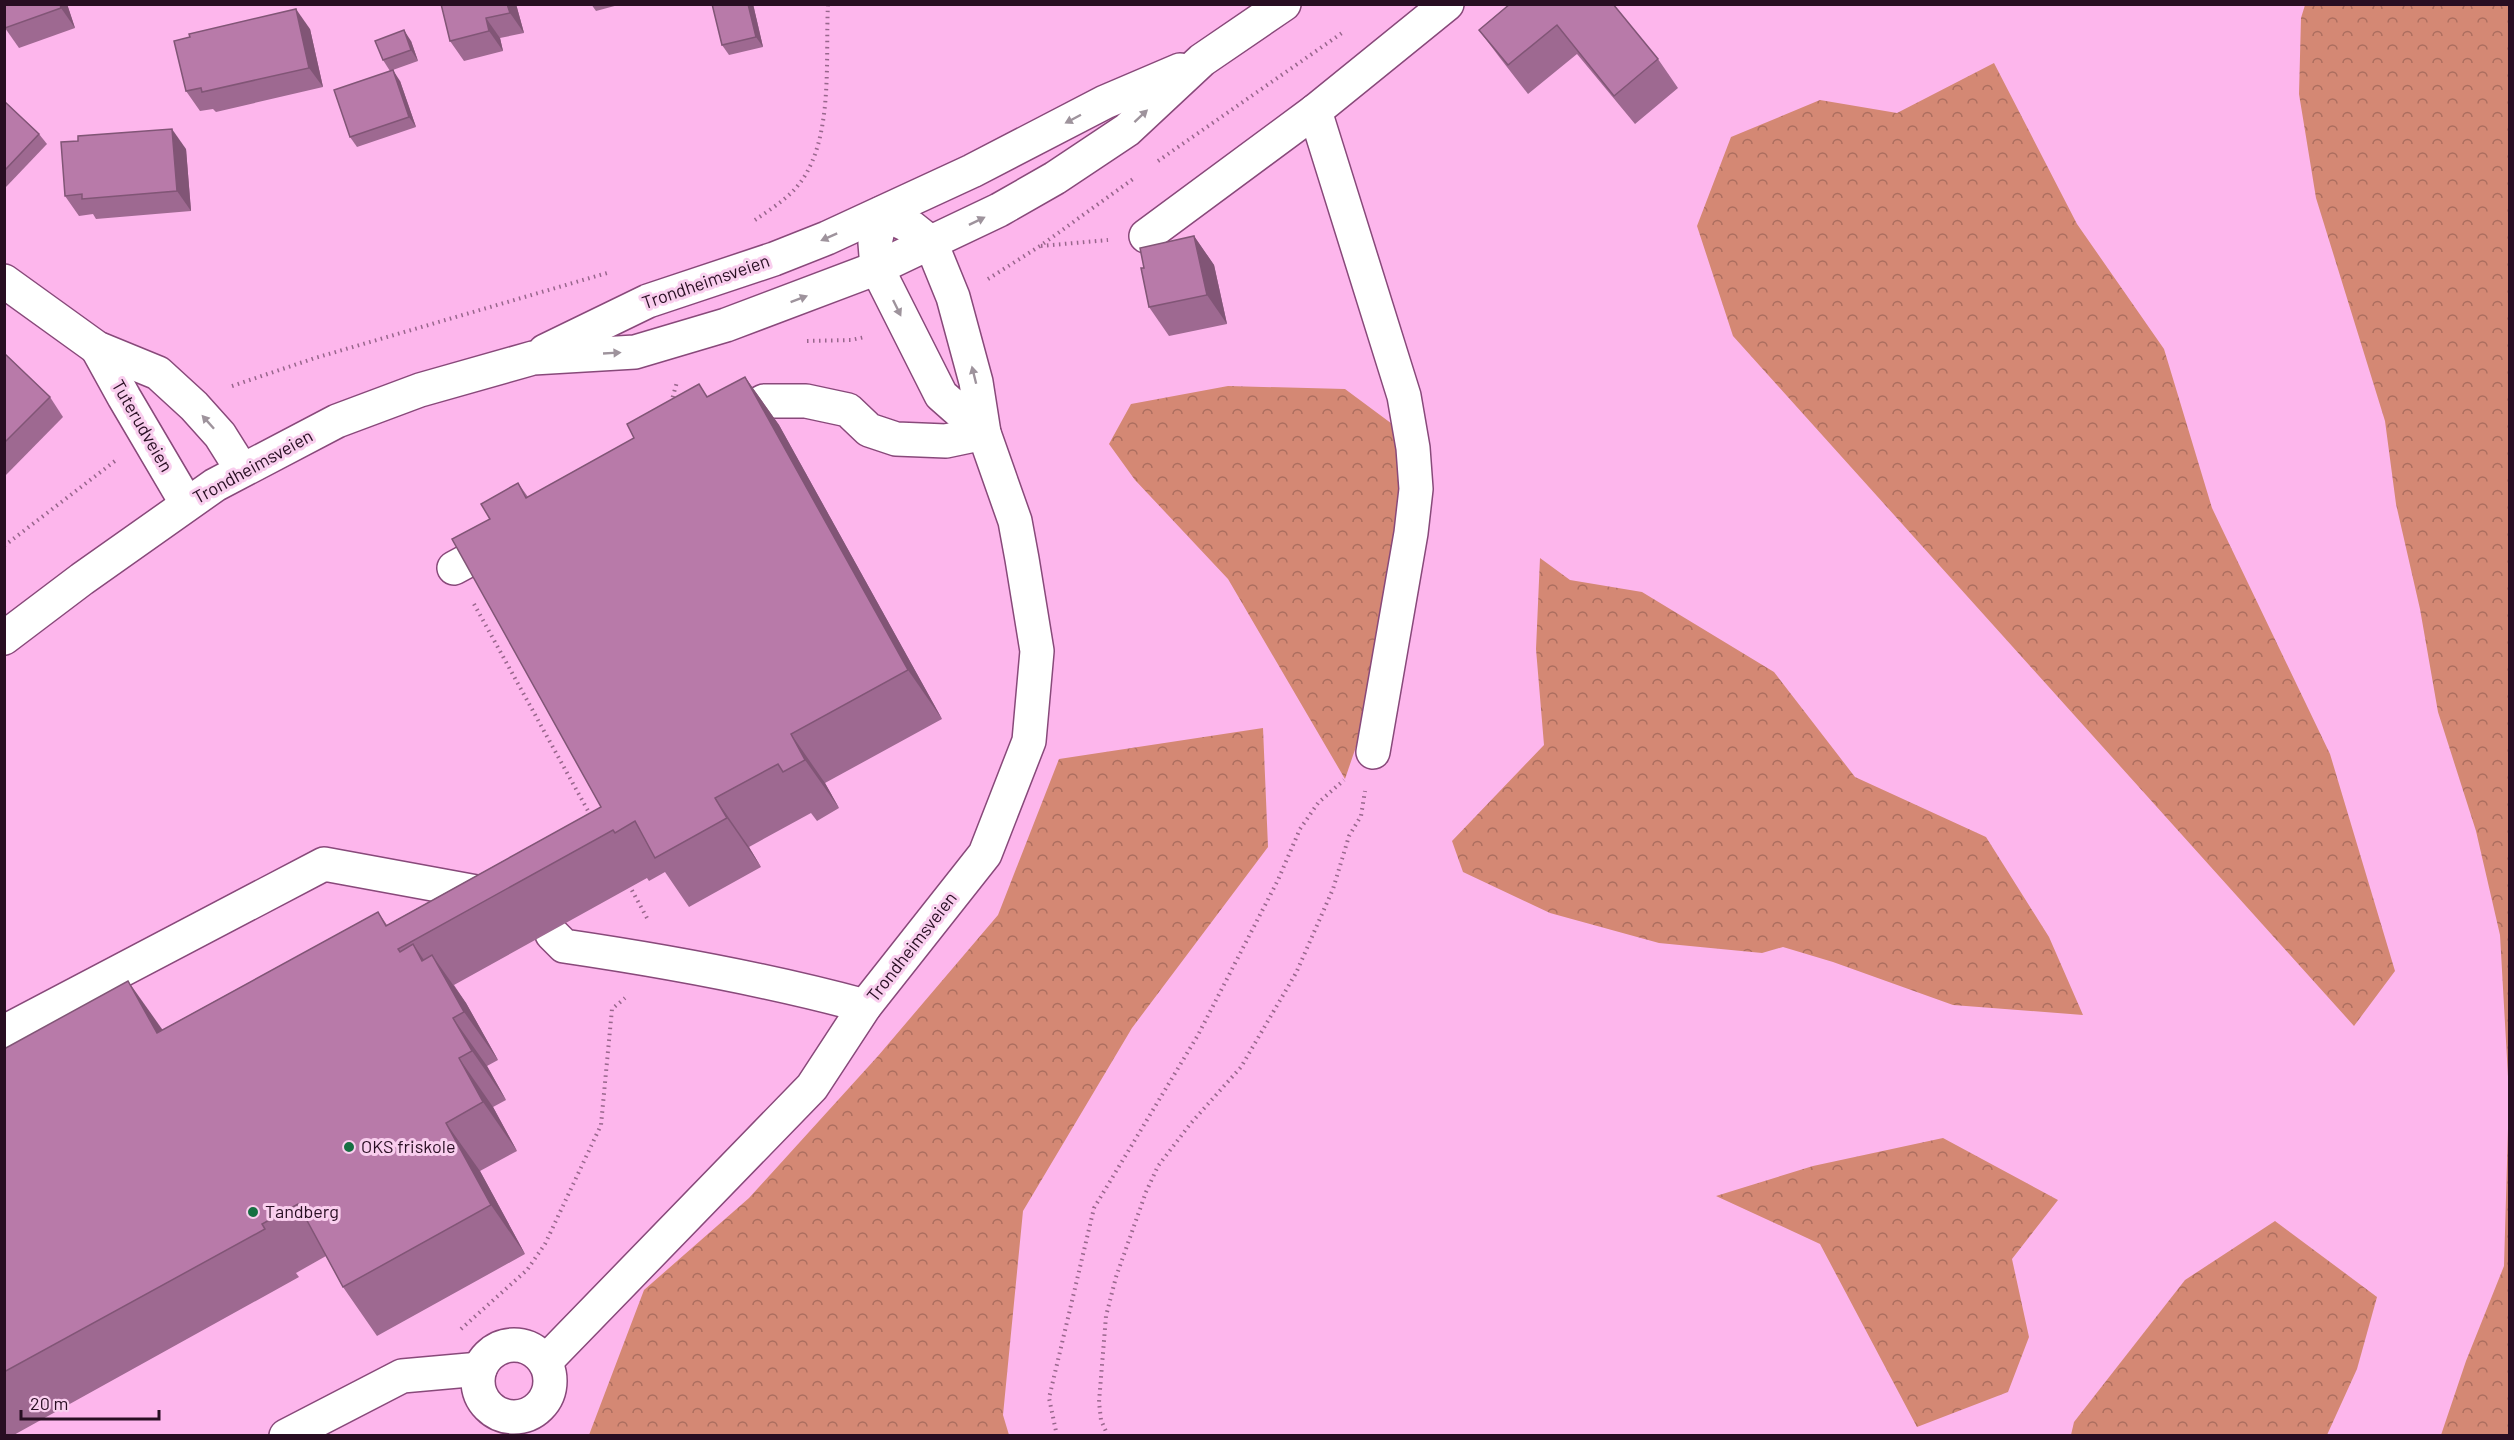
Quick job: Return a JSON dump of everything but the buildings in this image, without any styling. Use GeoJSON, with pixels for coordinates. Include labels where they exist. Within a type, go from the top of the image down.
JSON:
{"type":"FeatureCollection","features":[{"type":"Feature","properties":{"kind":"main road","name":"Trondheimsveien"},"geometry":{"type":"LineString","coordinates":[[533,358],[635,352],[662,345],[780,306],[878,268],[999,210],[1055,178],[1127,130],[1202,60],[1284,4]]}},
{"type":"Feature","properties":{"kind":"main road"},"geometry":{"type":"LineString","coordinates":[[1146,236],[1315,111],[1447,4]]}},
{"type":"Feature","properties":{"kind":"main road","name":"Trondheimsveien"},"geometry":{"type":"LineString","coordinates":[[4,638],[187,504],[242,470],[337,422],[379,405],[470,375],[533,358],[648,301],[774,260],[972,171],[1105,102],[1202,60]]}},
{"type":"Feature","properties":{"kind":"main road"},"geometry":{"type":"LineString","coordinates":[[1315,111],[1404,396],[1416,489],[1411,533],[1368,758]]}},
{"type":"Feature","properties":{"kind":"main road","name":"Trondheimsveien"},"geometry":{"type":"LineString","coordinates":[[882,213],[875,243],[878,268],[941,394],[984,433]]}},
{"type":"Feature","properties":{"kind":"main road"},"geometry":{"type":"LineString","coordinates":[[882,213],[911,227],[931,243]]}},
{"type":"Feature","properties":{"kind":"main road","name":"Trondheimsveien"},"geometry":{"type":"LineString","coordinates":[[545,1362],[812,1087],[865,1006],[985,854],[1029,741],[1037,651],[1015,521],[984,433],[976,381],[953,297],[931,243]]}},
{"type":"Feature","properties":{"kind":"main road","name":"Tuterudveien"},"geometry":{"type":"LineString","coordinates":[[4,281],[97,348],[158,373],[194,406],[220,435],[242,470]]}},
{"type":"Feature","properties":{"kind":"main road","name":"Tuterudveien"},"geometry":{"type":"LineString","coordinates":[[97,348],[123,397],[187,504]]}},
{"type":"Feature","properties":{"kind":"main road"},"geometry":{"type":"LineString","coordinates":[[693,438],[764,401],[806,401],[848,410],[869,430],[896,439],[946,441],[984,433]]}},
{"type":"Feature","properties":{"kind":"main road"},"geometry":{"type":"LineString","coordinates":[[454,568],[527,528]]}},
{"type":"Feature","properties":{"kind":"main road"},"geometry":{"type":"LineString","coordinates":[[4,1032],[324,864],[515,899],[525,909]]}},
{"type":"Feature","properties":{"kind":"main road"},"geometry":{"type":"LineString","coordinates":[[552,934],[564,946],[672,962],[813,992],[865,1006]]}},
{"type":"Feature","properties":{"kind":"main road"},"geometry":{"type":"LineString","coordinates":[[520,1345],[532,1350],[545,1362],[550,1373],[547,1397],[539,1407],[496,1425],[490,1407],[482,1397],[479,1385],[480,1369],[487,1358],[496,1350],[520,1345]]}},
{"type":"Feature","properties":{"kind":"main road"},"geometry":{"type":"LineString","coordinates":[[286,1436],[402,1376],[480,1369]]}},
{"type":"Feature","properties":{"kind":"path"},"geometry":{"type":"LineString","coordinates":[[747,224],[775,206],[795,189],[817,150],[825,98],[828,4]]}},
{"type":"Feature","properties":{"kind":"path"},"geometry":{"type":"LineString","coordinates":[[1155,163],[1352,26]]}},
{"type":"Feature","properties":{"kind":"path"},"geometry":{"type":"LineString","coordinates":[[985,281],[1040,246],[1138,175]]}},
{"type":"Feature","properties":{"kind":"path"},"geometry":{"type":"LineString","coordinates":[[1040,246],[1146,236]]}},
{"type":"Feature","properties":{"kind":"path"},"geometry":{"type":"LineString","coordinates":[[228,387],[315,358],[614,271]]}},
{"type":"Feature","properties":{"kind":"path"},"geometry":{"type":"LineString","coordinates":[[670,406],[680,373]]}},
{"type":"Feature","properties":{"kind":"path"},"geometry":{"type":"LineString","coordinates":[[4,546],[116,460]]}},
{"type":"Feature","properties":{"kind":"path"},"geometry":{"type":"LineString","coordinates":[[454,568],[595,823]]}},
{"type":"Feature","properties":{"kind":"path"},"geometry":{"type":"LineString","coordinates":[[1057,1436],[1049,1398],[1094,1208],[1198,1035],[1278,880],[1300,829],[1318,803],[1368,758]]}},
{"type":"Feature","properties":{"kind":"path"},"geometry":{"type":"LineString","coordinates":[[1108,1436],[1101,1420],[1099,1402],[1106,1316],[1131,1231],[1158,1166],[1191,1123],[1241,1067],[1296,973],[1333,889],[1349,836],[1361,816],[1368,758]]}},
{"type":"Feature","properties":{"kind":"path"},"geometry":{"type":"LineString","coordinates":[[453,1336],[527,1270],[545,1244],[600,1125],[612,1009],[672,962],[629,884]]}},
{"type":"Feature","properties":{"kind":"green space"},"geometry":{"type":"Polygon","coordinates":[[[2305,5],[2509,5],[2509,1094],[2500,935],[2476,831],[2438,712],[2420,609],[2396,504],[2385,421],[2316,198],[2299,94],[2301,18],[2305,5]]]}},
{"type":"Feature","properties":{"kind":"green space"},"geometry":{"type":"Polygon","coordinates":[[[1994,63],[2077,224],[2164,349],[2212,508],[2330,754],[2395,971],[2354,1026],[1733,336],[1697,226],[1731,137],[1820,100],[1897,113],[1994,63]]]}},
{"type":"Feature","properties":{"kind":"green space"},"geometry":{"type":"Polygon","coordinates":[[[1228,386],[1345,389],[1411,438],[1391,644],[1345,779],[1228,579],[1135,480],[1109,444],[1131,404],[1228,386]]]}},
{"type":"Feature","properties":{"kind":"green space"},"geometry":{"type":"Polygon","coordinates":[[[1540,558],[1570,580],[1642,592],[1774,672],[1855,777],[1986,837],[2049,937],[2083,1015],[1953,1005],[1833,962],[1783,947],[1762,953],[1659,943],[1550,913],[1463,872],[1452,841],[1544,745],[1536,649],[1540,558]]]}},
{"type":"Feature","properties":{"kind":"green space"},"geometry":{"type":"Polygon","coordinates":[[[1263,728],[1268,847],[1132,1028],[1023,1211],[1003,1415],[1009,1435],[589,1435],[644,1290],[749,1198],[878,1056],[998,915],[1059,759],[1263,728]]]}},
{"type":"Feature","properties":{"kind":"green space"},"geometry":{"type":"Polygon","coordinates":[[[2509,1094],[2509,1435],[2441,1435],[2466,1361],[2504,1266],[2509,1094]]]}},
{"type":"Feature","properties":{"kind":"green space"},"geometry":{"type":"Polygon","coordinates":[[[1943,1138],[2058,1200],[2012,1259],[2029,1337],[2008,1392],[1917,1427],[1820,1244],[1716,1196],[1813,1166],[1943,1138]]]}},
{"type":"Feature","properties":{"kind":"green space"},"geometry":{"type":"Polygon","coordinates":[[[2275,1221],[2377,1297],[2357,1369],[2327,1435],[2071,1435],[2074,1422],[2185,1280],[2275,1221]]]}},
{"type":"Feature","properties":{"kind":"place","name":"OKS friskole"},"geometry":{"type":"Point","coordinates":[349,1147]}},
{"type":"Feature","properties":{"kind":"place","name":"Tandberg"},"geometry":{"type":"Point","coordinates":[253,1212]}}]}
